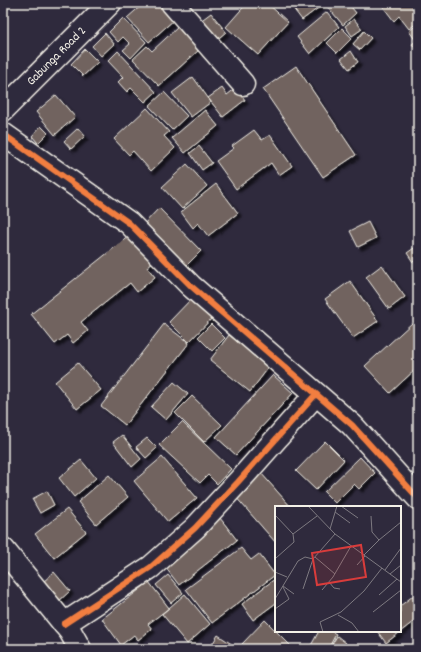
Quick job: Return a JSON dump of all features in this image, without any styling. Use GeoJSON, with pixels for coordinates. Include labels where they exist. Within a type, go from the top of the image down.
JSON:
{"type":"FeatureCollection","features":[{"type":"Feature","properties":{"kind":"street","name":"Gabunga Road 2"},"geometry":{"type":"LineString","coordinates":[[3,110],[110,3]]}},
{"type":"Feature","properties":{"kind":"street"},"geometry":{"type":"LineString","coordinates":[[172,3],[243,84]]}},
{"type":"Feature","properties":{"kind":"street"},"geometry":{"type":"LineString","coordinates":[[3,134],[129,223],[191,286],[352,425],[415,488]]}},
{"type":"Feature","properties":{"kind":"street"},"geometry":{"type":"LineString","coordinates":[[64,624],[150,567],[195,528],[316,394]]}},
{"type":"Feature","properties":{"kind":"street"},"geometry":{"type":"LineString","coordinates":[[3,549],[64,624],[81,648]]}},
{"type":"Feature","properties":{"kind":"building"},"geometry":{"type":"Polygon","coordinates":[[[144,3],[161,3],[175,19],[149,42],[127,18],[144,3]]]}},
{"type":"Feature","properties":{"kind":"building"},"geometry":{"type":"Polygon","coordinates":[[[247,3],[267,3],[288,22],[258,55],[226,27],[247,3]]]}},
{"type":"Feature","properties":{"kind":"building"},"geometry":{"type":"Polygon","coordinates":[[[289,3],[325,3],[302,20],[289,3]]]}},
{"type":"Feature","properties":{"kind":"building"},"geometry":{"type":"Polygon","coordinates":[[[330,3],[348,3],[356,13],[343,25],[327,6],[330,3]]]}},
{"type":"Feature","properties":{"kind":"building"},"geometry":{"type":"Polygon","coordinates":[[[418,3],[418,22],[409,29],[399,16],[394,21],[381,4],[418,3]]]}},
{"type":"Feature","properties":{"kind":"building"},"geometry":{"type":"Polygon","coordinates":[[[327,12],[339,27],[310,54],[297,37],[327,12]]]}},
{"type":"Feature","properties":{"kind":"building"},"geometry":{"type":"Polygon","coordinates":[[[211,13],[226,32],[214,42],[199,22],[211,13]]]}},
{"type":"Feature","properties":{"kind":"building"},"geometry":{"type":"Polygon","coordinates":[[[123,18],[146,42],[131,58],[123,50],[130,44],[123,37],[118,42],[109,32],[123,18]]]}},
{"type":"Feature","properties":{"kind":"building"},"geometry":{"type":"Polygon","coordinates":[[[354,19],[362,29],[352,36],[345,26],[354,19]]]}},
{"type":"Feature","properties":{"kind":"building"},"geometry":{"type":"Polygon","coordinates":[[[418,24],[418,52],[412,44],[416,41],[409,31],[418,24]]]}},
{"type":"Feature","properties":{"kind":"building"},"geometry":{"type":"Polygon","coordinates":[[[178,27],[199,50],[159,86],[133,59],[147,46],[152,51],[178,27]]]}},
{"type":"Feature","properties":{"kind":"building"},"geometry":{"type":"Polygon","coordinates":[[[342,28],[352,38],[337,53],[327,43],[342,28]]]}},
{"type":"Feature","properties":{"kind":"building"},"geometry":{"type":"Polygon","coordinates":[[[364,31],[371,38],[360,50],[353,44],[364,31]]]}},
{"type":"Feature","properties":{"kind":"building"},"geometry":{"type":"Polygon","coordinates":[[[105,33],[114,44],[101,56],[92,46],[105,33]]]}},
{"type":"Feature","properties":{"kind":"building"},"geometry":{"type":"Polygon","coordinates":[[[85,49],[98,62],[83,76],[71,64],[85,49]]]}},
{"type":"Feature","properties":{"kind":"building"},"geometry":{"type":"Polygon","coordinates":[[[118,51],[156,92],[145,102],[131,88],[127,92],[118,82],[123,77],[108,61],[118,51]]]}},
{"type":"Feature","properties":{"kind":"building"},"geometry":{"type":"Polygon","coordinates":[[[351,51],[358,62],[349,69],[341,59],[351,51]]]}},
{"type":"Feature","properties":{"kind":"building"},"geometry":{"type":"Polygon","coordinates":[[[296,66],[356,155],[323,177],[263,89],[296,66]]]}},
{"type":"Feature","properties":{"kind":"building"},"geometry":{"type":"Polygon","coordinates":[[[193,77],[211,102],[191,117],[172,93],[193,77]]]}},
{"type":"Feature","properties":{"kind":"building"},"geometry":{"type":"Polygon","coordinates":[[[222,88],[227,95],[236,88],[245,100],[223,117],[208,98],[222,88]]]}},
{"type":"Feature","properties":{"kind":"building"},"geometry":{"type":"Polygon","coordinates":[[[164,92],[187,116],[172,130],[149,106],[164,92]]]}},
{"type":"Feature","properties":{"kind":"building"},"geometry":{"type":"Polygon","coordinates":[[[56,95],[75,117],[55,135],[36,112],[56,95]]]}},
{"type":"Feature","properties":{"kind":"building"},"geometry":{"type":"Polygon","coordinates":[[[147,108],[169,132],[164,136],[175,148],[151,171],[133,151],[129,155],[114,139],[147,108]]]}},
{"type":"Feature","properties":{"kind":"building"},"geometry":{"type":"Polygon","coordinates":[[[205,110],[218,126],[185,153],[172,138],[205,110]]]}},
{"type":"Feature","properties":{"kind":"building"},"geometry":{"type":"Polygon","coordinates":[[[41,126],[48,133],[38,143],[32,136],[41,126]]]}},
{"type":"Feature","properties":{"kind":"building"},"geometry":{"type":"Polygon","coordinates":[[[78,128],[85,136],[71,149],[64,141],[78,128]]]}},
{"type":"Feature","properties":{"kind":"building"},"geometry":{"type":"Polygon","coordinates":[[[254,130],[262,140],[270,135],[292,166],[279,175],[271,163],[236,189],[216,161],[234,148],[232,146],[254,130]]]}},
{"type":"Feature","properties":{"kind":"building"},"geometry":{"type":"Polygon","coordinates":[[[199,146],[212,163],[202,170],[190,153],[199,146]]]}},
{"type":"Feature","properties":{"kind":"building"},"geometry":{"type":"Polygon","coordinates":[[[187,164],[207,186],[182,209],[162,187],[187,164]]]}},
{"type":"Feature","properties":{"kind":"building"},"geometry":{"type":"Polygon","coordinates":[[[216,184],[238,213],[208,236],[198,223],[193,228],[181,212],[216,184]]]}},
{"type":"Feature","properties":{"kind":"building"},"geometry":{"type":"Polygon","coordinates":[[[159,208],[201,251],[185,267],[143,225],[159,208]]]}},
{"type":"Feature","properties":{"kind":"building"},"geometry":{"type":"Polygon","coordinates":[[[368,222],[376,238],[358,247],[350,231],[368,222]]]}},
{"type":"Feature","properties":{"kind":"building"},"geometry":{"type":"Polygon","coordinates":[[[134,232],[155,260],[147,267],[155,277],[137,292],[130,283],[81,322],[88,331],[73,343],[67,335],[55,344],[31,314],[134,232]]]}},
{"type":"Feature","properties":{"kind":"building"},"geometry":{"type":"Polygon","coordinates":[[[414,248],[418,254],[418,259],[413,262],[407,253],[414,248]]]}},
{"type":"Feature","properties":{"kind":"building"},"geometry":{"type":"Polygon","coordinates":[[[382,265],[405,297],[389,309],[366,277],[382,265]]]}},
{"type":"Feature","properties":{"kind":"building"},"geometry":{"type":"Polygon","coordinates":[[[350,281],[378,321],[353,338],[325,299],[350,281]]]}},
{"type":"Feature","properties":{"kind":"building"},"geometry":{"type":"Polygon","coordinates":[[[194,296],[214,316],[189,342],[169,322],[194,296]]]}},
{"type":"Feature","properties":{"kind":"building"},"geometry":{"type":"Polygon","coordinates":[[[412,323],[418,330],[418,367],[390,393],[365,366],[412,323]]]}},
{"type":"Feature","properties":{"kind":"building"},"geometry":{"type":"Polygon","coordinates":[[[164,324],[189,343],[125,425],[101,406],[164,324]]]}},
{"type":"Feature","properties":{"kind":"building"},"geometry":{"type":"Polygon","coordinates":[[[211,324],[225,338],[212,351],[198,337],[211,324]]]}},
{"type":"Feature","properties":{"kind":"building"},"geometry":{"type":"Polygon","coordinates":[[[229,335],[269,367],[250,392],[210,360],[229,335]]]}},
{"type":"Feature","properties":{"kind":"building"},"geometry":{"type":"Polygon","coordinates":[[[78,363],[101,390],[77,409],[55,382],[78,363]]]}},
{"type":"Feature","properties":{"kind":"building"},"geometry":{"type":"Polygon","coordinates":[[[273,375],[293,393],[236,455],[216,437],[273,375]]]}},
{"type":"Feature","properties":{"kind":"building"},"geometry":{"type":"Polygon","coordinates":[[[174,382],[188,394],[166,420],[151,407],[174,382]]]}},
{"type":"Feature","properties":{"kind":"building"},"geometry":{"type":"Polygon","coordinates":[[[192,396],[222,425],[204,442],[175,413],[192,396]]]}},
{"type":"Feature","properties":{"kind":"building"},"geometry":{"type":"Polygon","coordinates":[[[182,422],[231,469],[217,484],[208,475],[200,483],[159,445],[182,422]]]}},
{"type":"Feature","properties":{"kind":"building"},"geometry":{"type":"Polygon","coordinates":[[[122,435],[141,459],[132,467],[113,442],[122,435]]]}},
{"type":"Feature","properties":{"kind":"building"},"geometry":{"type":"Polygon","coordinates":[[[147,438],[157,448],[146,458],[136,447],[147,438]]]}},
{"type":"Feature","properties":{"kind":"building"},"geometry":{"type":"Polygon","coordinates":[[[325,441],[344,460],[316,490],[296,471],[325,441]]]}},
{"type":"Feature","properties":{"kind":"building"},"geometry":{"type":"Polygon","coordinates":[[[162,457],[197,498],[168,522],[134,481],[162,457]]]}},
{"type":"Feature","properties":{"kind":"building"},"geometry":{"type":"Polygon","coordinates":[[[360,457],[375,473],[359,489],[354,484],[335,503],[324,492],[360,457]]]}},
{"type":"Feature","properties":{"kind":"building"},"geometry":{"type":"Polygon","coordinates":[[[81,460],[96,478],[74,497],[59,478],[81,460]]]}},
{"type":"Feature","properties":{"kind":"building"},"geometry":{"type":"Polygon","coordinates":[[[261,473],[290,506],[275,506],[275,542],[235,496],[261,473]]]}},
{"type":"Feature","properties":{"kind":"building"},"geometry":{"type":"Polygon","coordinates":[[[109,475],[128,497],[96,524],[78,502],[109,475]]]}},
{"type":"Feature","properties":{"kind":"building"},"geometry":{"type":"Polygon","coordinates":[[[47,491],[54,505],[40,513],[32,499],[47,491]]]}},
{"type":"Feature","properties":{"kind":"building"},"geometry":{"type":"Polygon","coordinates":[[[67,509],[86,532],[54,558],[35,534],[67,509]]]}},
{"type":"Feature","properties":{"kind":"building"},"geometry":{"type":"Polygon","coordinates":[[[220,518],[237,540],[179,585],[162,563],[220,518]]]}},
{"type":"Feature","properties":{"kind":"building"},"geometry":{"type":"Polygon","coordinates":[[[241,548],[251,560],[259,554],[275,575],[212,623],[186,589],[241,548]]]}},
{"type":"Feature","properties":{"kind":"building"},"geometry":{"type":"Polygon","coordinates":[[[54,572],[70,591],[58,602],[42,583],[54,572]]]}},
{"type":"Feature","properties":{"kind":"building"},"geometry":{"type":"Polygon","coordinates":[[[168,575],[183,593],[171,603],[156,585],[168,575]]]}},
{"type":"Feature","properties":{"kind":"building"},"geometry":{"type":"Polygon","coordinates":[[[275,579],[275,604],[253,620],[242,604],[275,579]]]}},
{"type":"Feature","properties":{"kind":"building"},"geometry":{"type":"Polygon","coordinates":[[[149,582],[169,608],[148,624],[152,629],[138,640],[134,635],[121,645],[102,619],[149,582]]]}},
{"type":"Feature","properties":{"kind":"building"},"geometry":{"type":"Polygon","coordinates":[[[418,592],[418,618],[401,631],[401,605],[418,592]]]}},
{"type":"Feature","properties":{"kind":"building"},"geometry":{"type":"Polygon","coordinates":[[[185,594],[210,624],[187,644],[162,614],[185,594]]]}},
{"type":"Feature","properties":{"kind":"building"},"geometry":{"type":"Polygon","coordinates":[[[265,620],[275,630],[275,632],[277,632],[291,646],[288,649],[246,649],[242,644],[265,620]]]}},
{"type":"Feature","properties":{"kind":"building"},"geometry":{"type":"Polygon","coordinates":[[[318,632],[333,632],[336,634],[328,649],[309,649],[318,632]]]}},
{"type":"Feature","properties":{"kind":"building"},"geometry":{"type":"Polygon","coordinates":[[[378,632],[400,632],[386,643],[378,632]]]}},
{"type":"Feature","properties":{"kind":"building"},"geometry":{"type":"Polygon","coordinates":[[[218,635],[239,649],[209,649],[218,635]]]}},
{"type":"Feature","properties":{"kind":"building"},"geometry":{"type":"Polygon","coordinates":[[[337,636],[346,643],[342,649],[329,649],[337,636]]]}},
{"type":"Feature","properties":{"kind":"cycle path"},"geometry":{"type":"LineString","coordinates":[[3,134],[129,223],[191,286],[352,425],[418,498]]}},
{"type":"Feature","properties":{"kind":"cycle path"},"geometry":{"type":"LineString","coordinates":[[64,624],[151,567],[195,528],[316,394]]}}]}
